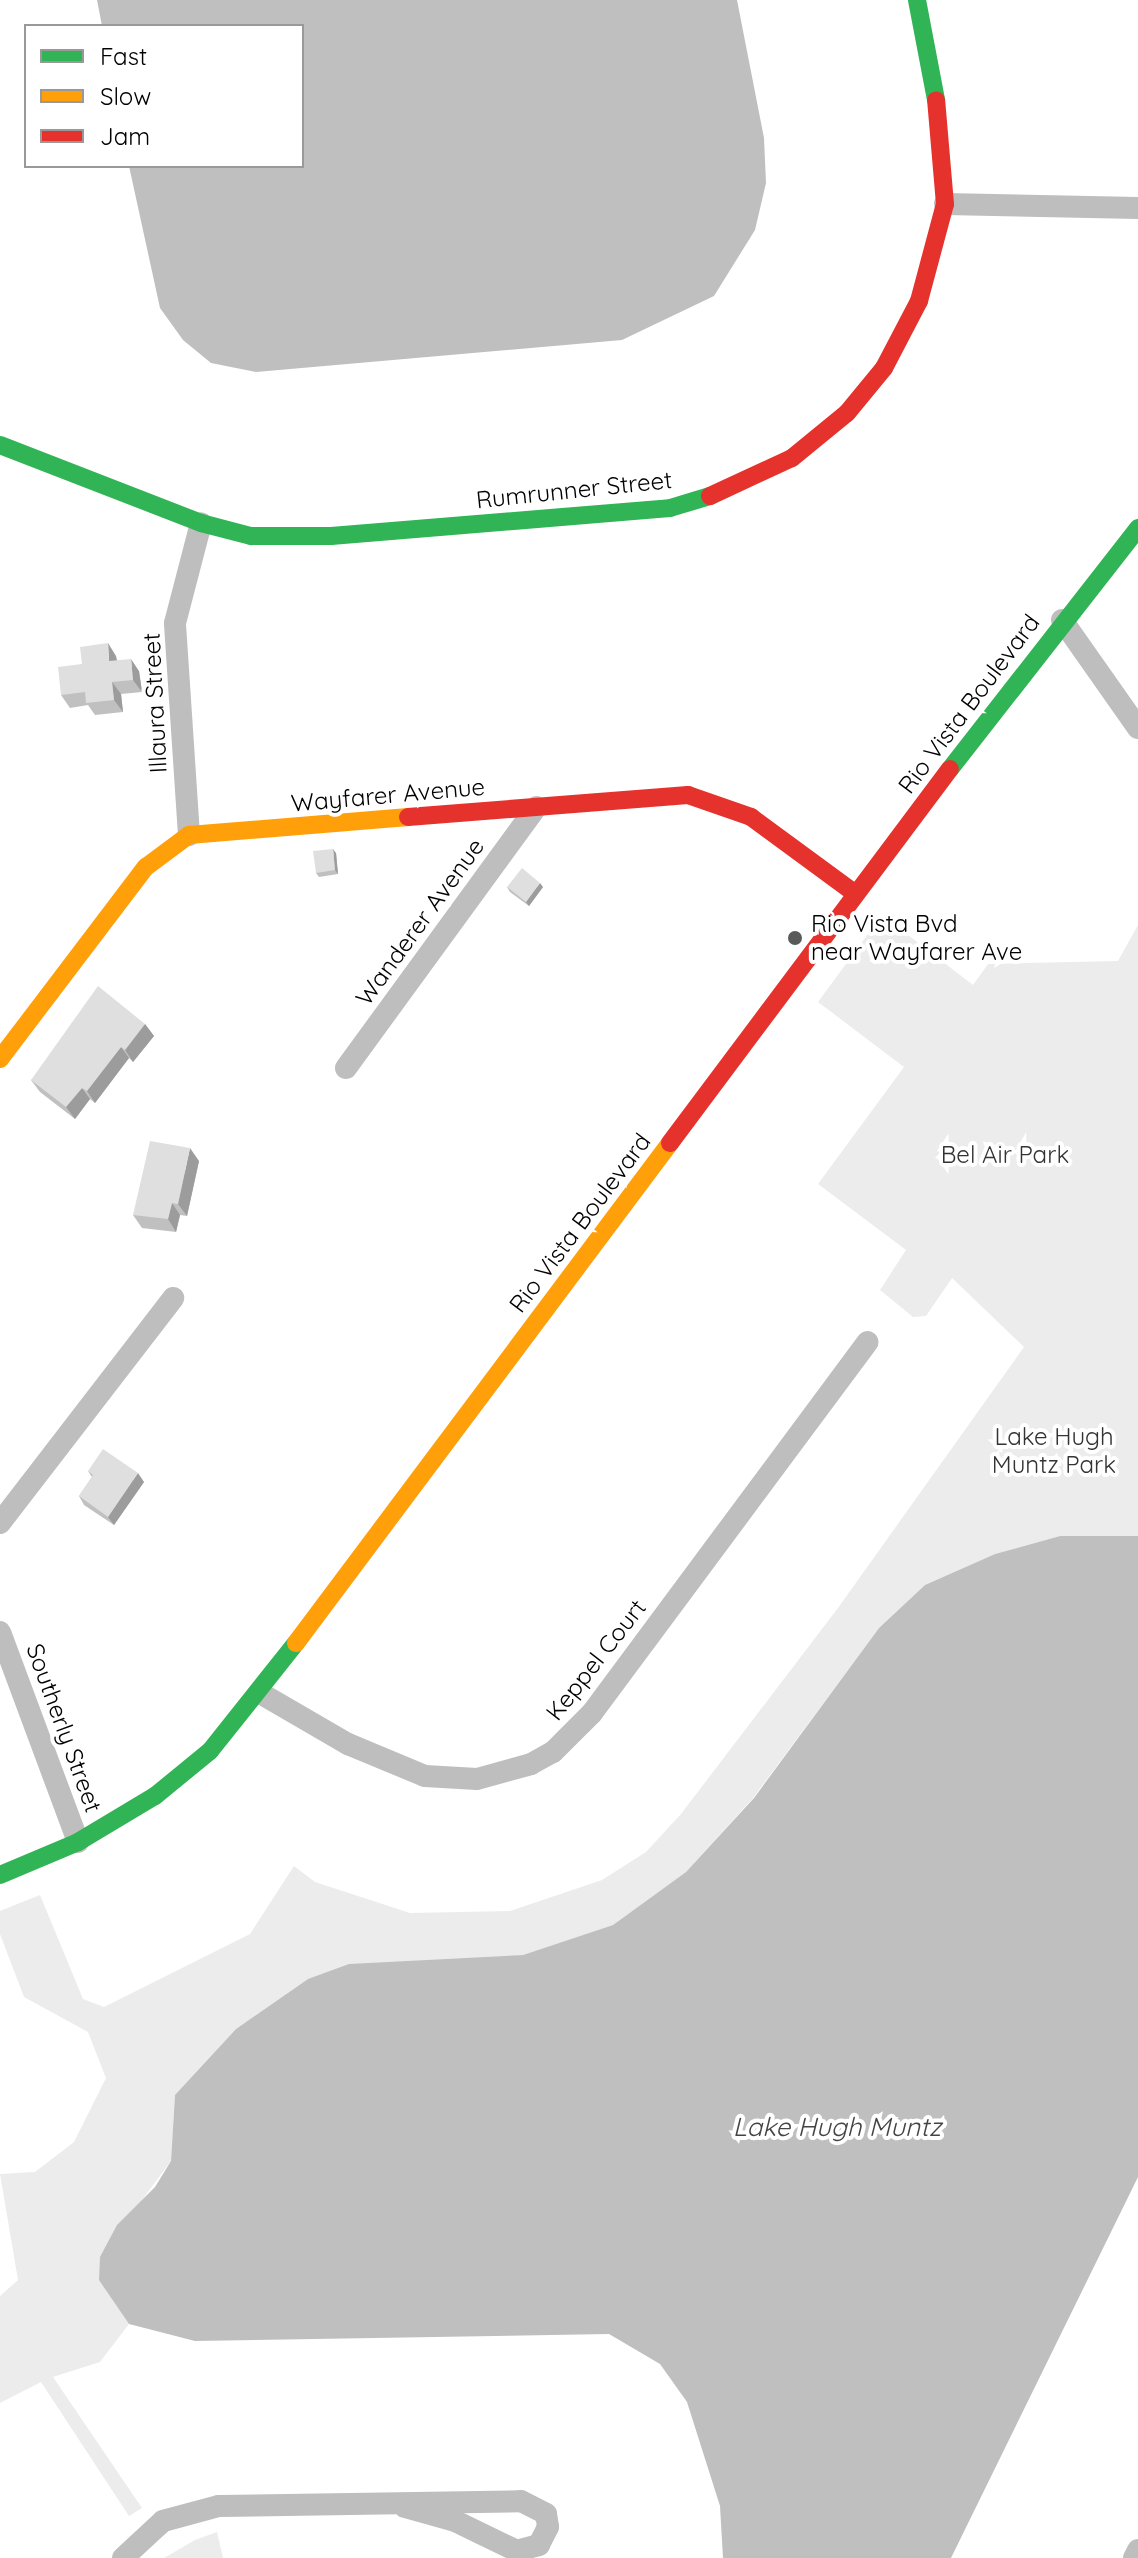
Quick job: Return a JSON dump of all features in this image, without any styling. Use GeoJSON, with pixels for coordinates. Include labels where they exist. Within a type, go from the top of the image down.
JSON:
{"type":"FeatureCollection","features":[{"type":"Feature","properties":{"kind":"street","name":"Rumrunner Street"},"geometry":{"type":"LineString","coordinates":[[0,445],[201,523],[251,536],[331,536],[670,508],[728,490],[792,458],[847,413],[884,368],[919,301],[945,204],[942,129],[917,0]]}},
{"type":"Feature","properties":{"kind":"street"},"geometry":{"type":"LineString","coordinates":[[945,204],[1138,208]]}},
{"type":"Feature","properties":{"kind":"street","name":"Illaura Street"},"geometry":{"type":"LineString","coordinates":[[189,835],[175,623],[201,523]]}},
{"type":"Feature","properties":{"kind":"street","name":"Rio Vista Boulevard"},"geometry":{"type":"LineString","coordinates":[[0,1875],[78,1842],[183,1774],[260,1693],[1062,620],[1138,528]]}},
{"type":"Feature","properties":{"kind":"street"},"geometry":{"type":"LineString","coordinates":[[1062,620],[1138,728]]}},
{"type":"Feature","properties":{"kind":"street","name":"Wayfarer Avenue"},"geometry":{"type":"LineString","coordinates":[[189,835],[656,795],[714,800],[751,817],[856,894]]}},
{"type":"Feature","properties":{"kind":"street","name":"Wanderer Avenue"},"geometry":{"type":"LineString","coordinates":[[346,1068],[536,807]]}},
{"type":"Feature","properties":{"kind":"street"},"geometry":{"type":"LineString","coordinates":[[0,1059],[146,867],[189,835]]}},
{"type":"Feature","properties":{"kind":"street"},"geometry":{"type":"LineString","coordinates":[[0,1523],[173,1298]]}},
{"type":"Feature","properties":{"kind":"street","name":"Keppel Court"},"geometry":{"type":"LineString","coordinates":[[260,1693],[348,1744],[425,1776],[477,1779],[531,1764],[553,1752],[592,1713],[868,1342]]}},
{"type":"Feature","properties":{"kind":"street","name":"Southerly Street"},"geometry":{"type":"LineString","coordinates":[[0,1632],[78,1842]]}},
{"type":"Feature","properties":{"kind":"street"},"geometry":{"type":"LineString","coordinates":[[123,2558],[144,2534],[189,2510],[242,2505],[405,2507],[521,2501],[546,2514],[548,2527],[539,2545],[517,2551],[455,2521],[405,2507]]}},
{"type":"Feature","properties":{"kind":"street"},"geometry":{"type":"LineString","coordinates":[[1134,2558],[1138,2550]]}},
{"type":"Feature","properties":{"kind":"green space"},"geometry":{"type":"Polygon","coordinates":[[[882,915],[973,985],[988,964],[1118,961],[1138,925],[1138,1536],[1060,1536],[995,1554],[925,1585],[879,1628],[753,1798],[686,1872],[613,1925],[523,1955],[308,1979],[236,2029],[175,2095],[171,2161],[139,2204],[100,2280],[129,2324],[100,2362],[53,2377],[142,2508],[129,2516],[41,2382],[0,2403],[0,2296],[18,2280],[0,2174],[35,2172],[74,2142],[106,2078],[88,2032],[24,1997],[0,1934],[0,1911],[40,1895],[83,1999],[104,2007],[250,1934],[294,1866],[315,1882],[410,1913],[510,1911],[602,1880],[646,1852],[681,1814],[838,1608],[1024,1347],[952,1278],[926,1316],[913,1317],[880,1290],[906,1250],[818,1184],[904,1067],[818,1002],[882,915]]]}},
{"type":"Feature","properties":{"kind":"green space"},"geometry":{"type":"Polygon","coordinates":[[[217,2532],[223,2558],[164,2558],[195,2540],[217,2532]]]}},
{"type":"Feature","properties":{"kind":"water"},"geometry":{"type":"Polygon","coordinates":[[[97,0],[737,0],[764,138],[766,183],[755,230],[714,296],[622,340],[256,372],[211,363],[183,340],[160,308],[129,168],[304,168],[304,24],[102,24],[97,0]]]}},
{"type":"Feature","properties":{"kind":"water","name":"Lake Hugh Muntz"},"geometry":{"type":"Polygon","coordinates":[[[1060,1536],[1138,1536],[1138,2177],[951,2558],[723,2558],[720,2506],[687,2402],[660,2364],[609,2334],[195,2341],[129,2324],[99,2280],[100,2257],[117,2225],[155,2187],[171,2161],[175,2095],[236,2029],[308,1979],[349,1964],[523,1955],[613,1925],[686,1872],[754,1798],[879,1628],[925,1585],[995,1554],[1060,1536]]]}},
{"type":"Feature","properties":{"kind":"building"},"geometry":{"type":"Polygon","coordinates":[[[108,643],[109,661],[131,659],[133,680],[112,682],[114,700],[86,703],[85,692],[61,695],[58,667],[82,664],[80,647],[108,643]]]}},
{"type":"Feature","properties":{"kind":"building"},"geometry":{"type":"Polygon","coordinates":[[[333,849],[335,870],[316,873],[313,851],[333,849]]]}},
{"type":"Feature","properties":{"kind":"building"},"geometry":{"type":"Polygon","coordinates":[[[522,868],[540,883],[526,902],[507,887],[522,868]]]}},
{"type":"Feature","properties":{"kind":"building"},"geometry":{"type":"Polygon","coordinates":[[[98,986],[145,1024],[125,1050],[121,1047],[87,1091],[82,1088],[66,1107],[31,1080],[98,986]]]}},
{"type":"Feature","properties":{"kind":"building"},"geometry":{"type":"Polygon","coordinates":[[[150,1141],[190,1148],[178,1204],[172,1203],[168,1219],[133,1215],[150,1141]]]}},
{"type":"Feature","properties":{"kind":"building"},"geometry":{"type":"Polygon","coordinates":[[[103,1449],[138,1473],[108,1517],[79,1496],[93,1475],[88,1471],[103,1449]]]}},
{"type":"Feature","properties":{"kind":"traffic: fast"},"geometry":{"type":"LineString","coordinates":[[917,0],[936,100]]}},
{"type":"Feature","properties":{"kind":"traffic: fast"},"geometry":{"type":"LineString","coordinates":[[0,445],[201,523],[251,536],[331,536],[670,508],[710,496]]}},
{"type":"Feature","properties":{"kind":"traffic: fast"},"geometry":{"type":"LineString","coordinates":[[950,769],[1138,528]]}},
{"type":"Feature","properties":{"kind":"traffic: fast"},"geometry":{"type":"LineString","coordinates":[[0,1875],[78,1842],[155,1796],[210,1751],[296,1643]]}},
{"type":"Feature","properties":{"kind":"traffic: slow"},"geometry":{"type":"LineString","coordinates":[[0,1059],[146,867],[189,835],[408,817]]}},
{"type":"Feature","properties":{"kind":"traffic: slow"},"geometry":{"type":"LineString","coordinates":[[296,1643],[670,1143]]}},
{"type":"Feature","properties":{"kind":"traffic: jam"},"geometry":{"type":"LineString","coordinates":[[710,496],[792,458],[847,413],[884,368],[919,301],[945,204],[936,100]]}},
{"type":"Feature","properties":{"kind":"traffic: jam"},"geometry":{"type":"LineString","coordinates":[[670,1143],[950,769]]}},
{"type":"Feature","properties":{"kind":"traffic: jam"},"geometry":{"type":"LineString","coordinates":[[408,817],[688,795],[751,817],[856,894]]}},
{"type":"Feature","properties":{"kind":"place","name":"Rio Vista Bvd near Wayfarer Ave"},"geometry":{"type":"Point","coordinates":[795,938]}},
{"type":"Feature","properties":{"kind":"park label","name":"Bel Air Park"},"geometry":{"type":"Point","coordinates":[1005,1155]}},
{"type":"Feature","properties":{"kind":"park label","name":"Lake Hugh Muntz Park"},"geometry":{"type":"Point","coordinates":[1054,1451]}}]}
